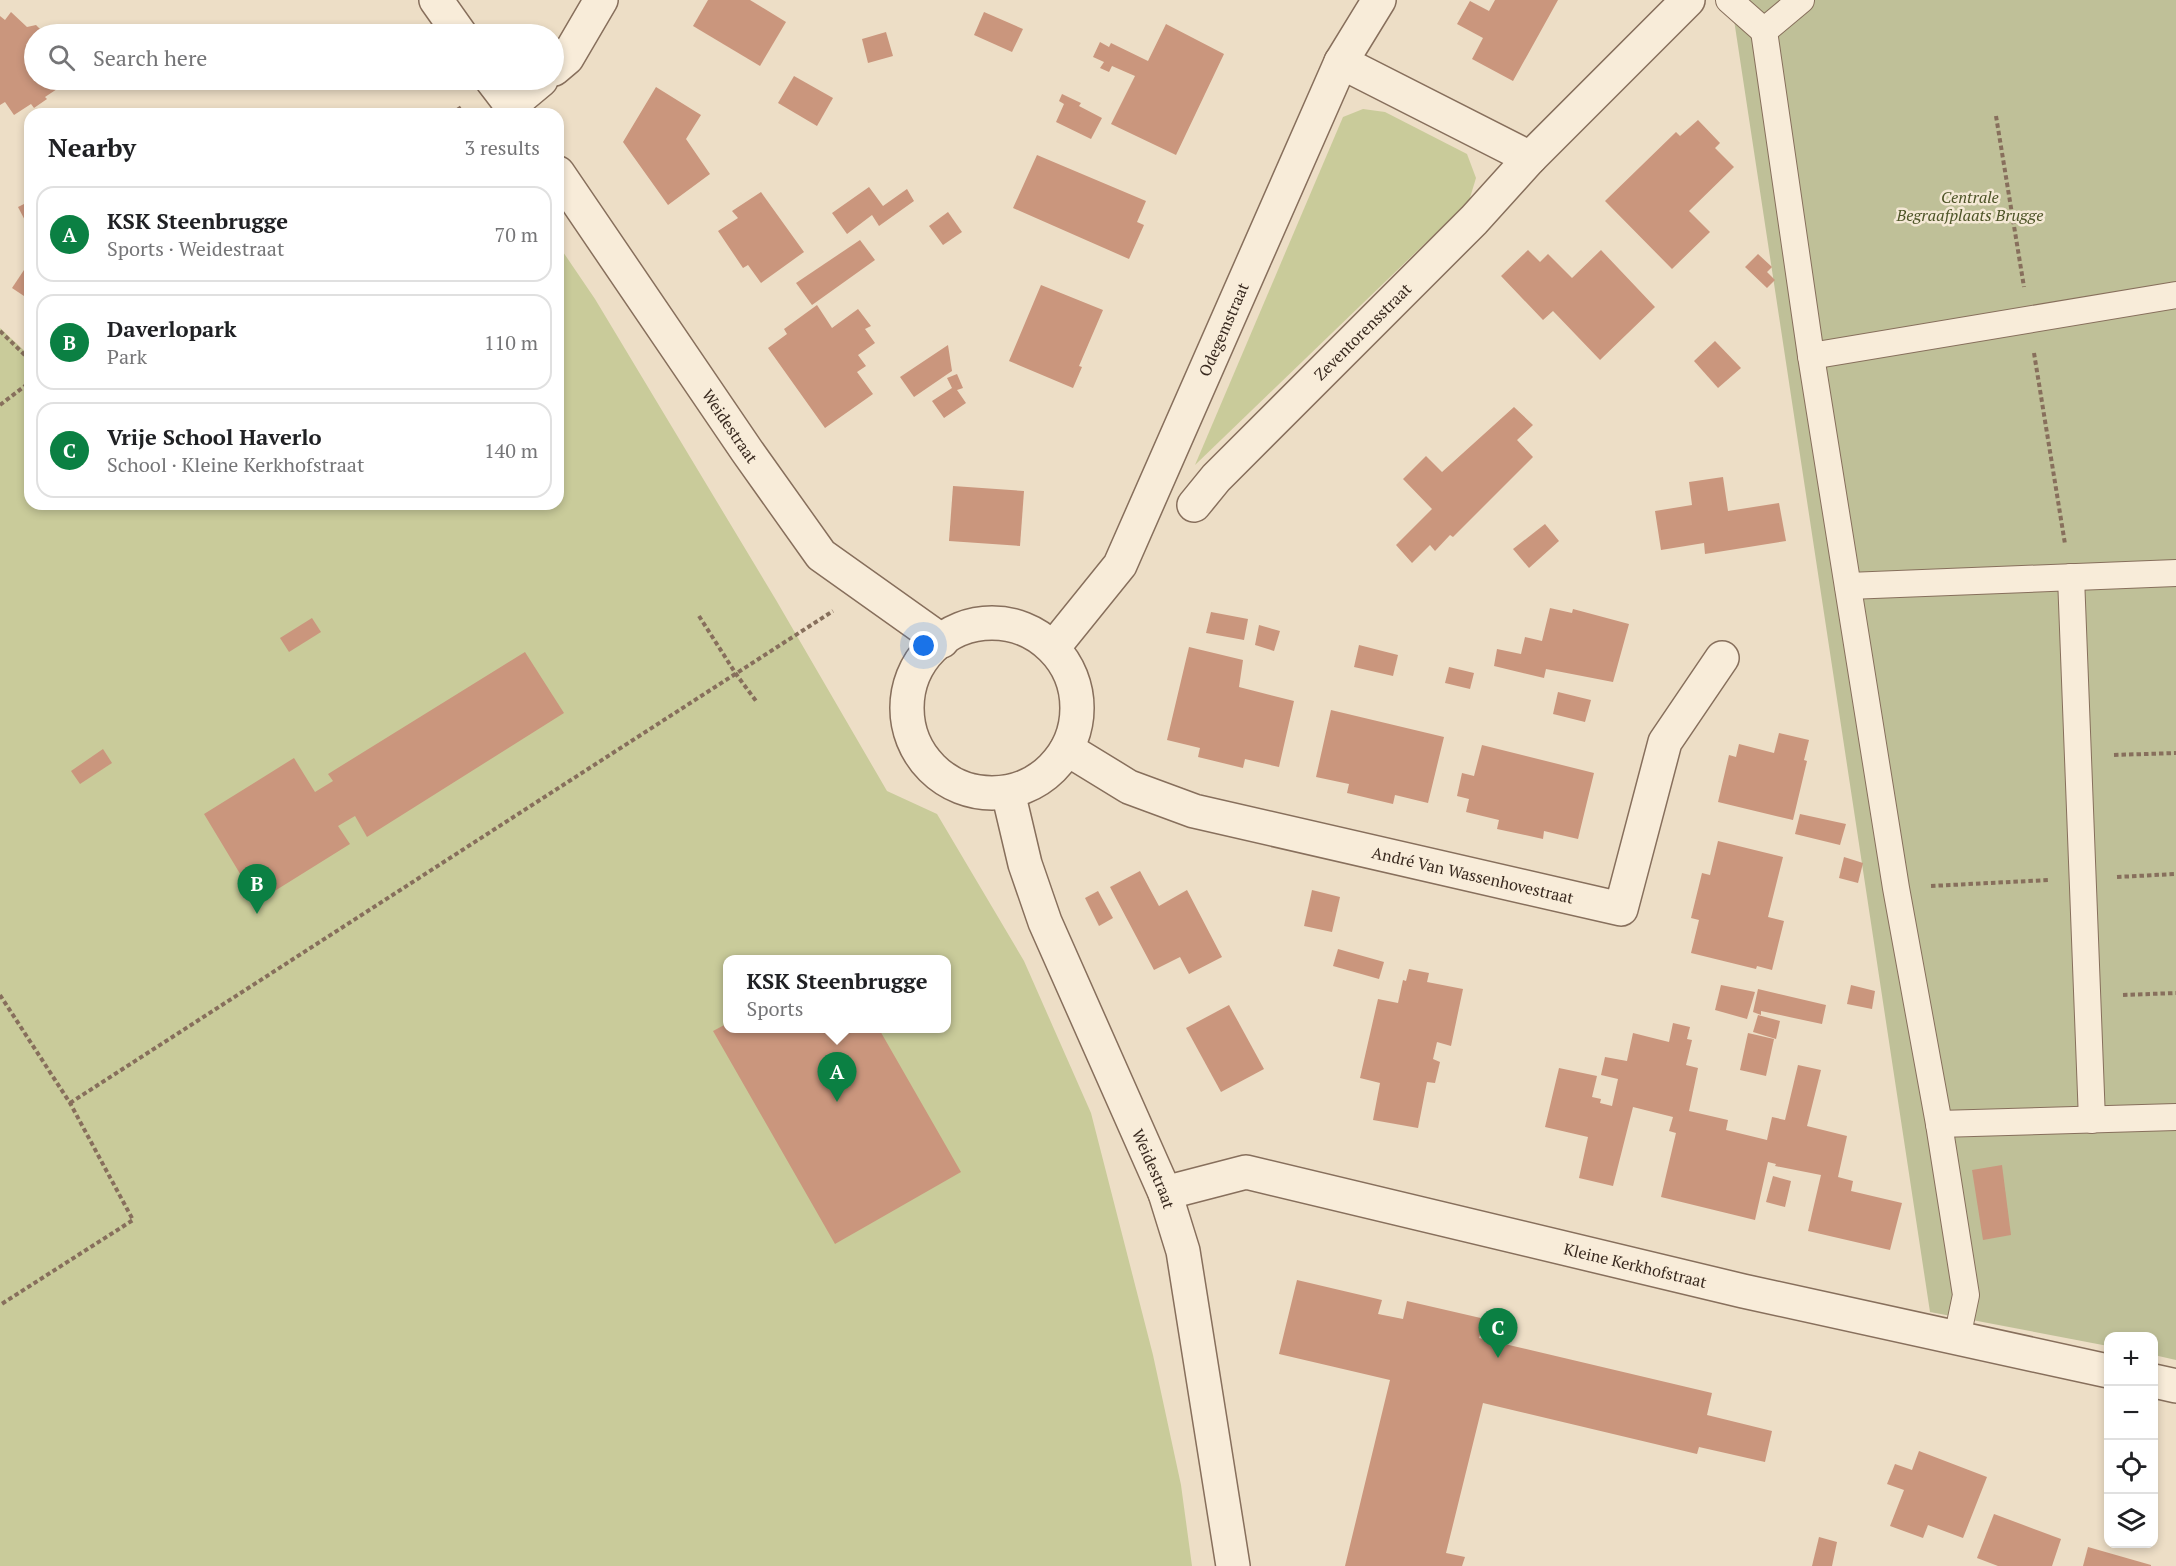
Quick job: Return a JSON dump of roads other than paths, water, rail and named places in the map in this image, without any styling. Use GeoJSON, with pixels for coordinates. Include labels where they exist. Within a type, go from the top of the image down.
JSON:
{"type":"FeatureCollection","features":[{"type":"Feature","properties":{"kind":"street"},"geometry":{"type":"LineString","coordinates":[[436,0],[453,24]]}},
{"type":"Feature","properties":{"kind":"street"},"geometry":{"type":"LineString","coordinates":[[564,61],[601,0]]}},
{"type":"Feature","properties":{"kind":"street","name":"Odegemstraat"},"geometry":{"type":"LineString","coordinates":[[1053,648],[1120,565],[1341,62],[1379,0]]}},
{"type":"Feature","properties":{"kind":"street","name":"Zeventorensstraat"},"geometry":{"type":"LineString","coordinates":[[1194,505],[1216,478],[1474,220],[1530,158],[1688,0]]}},
{"type":"Feature","properties":{"kind":"street"},"geometry":{"type":"LineString","coordinates":[[1341,62],[1530,158]]}},
{"type":"Feature","properties":{"kind":"street"},"geometry":{"type":"LineString","coordinates":[[500,90],[513,108]]}},
{"type":"Feature","properties":{"kind":"street"},"geometry":{"type":"LineString","coordinates":[[517,108],[532,90]]}},
{"type":"Feature","properties":{"kind":"street","name":"Weidestraat"},"geometry":{"type":"LineString","coordinates":[[564,182],[747,451],[821,555],[942,640]]}},
{"type":"Feature","properties":{"kind":"street"},"geometry":{"type":"LineString","coordinates":[[989,623],[1029,631],[1053,648],[1072,678],[1077,720],[1067,749],[1058,762],[1036,781],[1008,792],[970,791],[943,779],[930,768],[914,744],[907,715],[907,697],[916,668],[934,645],[961,628],[989,623]]}},
{"type":"Feature","properties":{"kind":"street","name":"André Van Wassenhovestraat"},"geometry":{"type":"LineString","coordinates":[[1067,749],[1129,787],[1194,811],[1621,909],[1665,742],[1722,658]]}},
{"type":"Feature","properties":{"kind":"street","name":"Weidestraat"},"geometry":{"type":"LineString","coordinates":[[1008,792],[1025,864],[1045,922],[1165,1193],[1183,1251],[1233,1566]]}},
{"type":"Feature","properties":{"kind":"street","name":"Kleine Kerkhofstraat"},"geometry":{"type":"LineString","coordinates":[[1165,1193],[1246,1172],[1743,1291],[2104,1370]]}},
{"type":"Feature","properties":{"kind":"street"},"geometry":{"type":"LineString","coordinates":[[2158,1382],[2176,1386]]}},
{"type":"Feature","properties":{"kind":"lane"},"geometry":{"type":"LineString","coordinates":[[1729,0],[1764,31],[1811,356],[1896,888],[1939,1124],[1966,1295],[1957,1338]]}},
{"type":"Feature","properties":{"kind":"lane"},"geometry":{"type":"LineString","coordinates":[[1764,31],[1801,0]]}},
{"type":"Feature","properties":{"kind":"lane"},"geometry":{"type":"LineString","coordinates":[[1811,356],[2176,295]]}},
{"type":"Feature","properties":{"kind":"lane"},"geometry":{"type":"LineString","coordinates":[[1848,586],[2176,573]]}},
{"type":"Feature","properties":{"kind":"lane"},"geometry":{"type":"LineString","coordinates":[[2071,577],[2092,1120]]}},
{"type":"Feature","properties":{"kind":"lane"},"geometry":{"type":"LineString","coordinates":[[1939,1124],[2176,1117]]}},
{"type":"Feature","properties":{"kind":"place","name":"Daverlopark"},"geometry":{"type":"Point","coordinates":[257,914]}},
{"type":"Feature","properties":{"kind":"place","name":"KSK Steenbrugge"},"geometry":{"type":"Point","coordinates":[837,1102]}},
{"type":"Feature","properties":{"kind":"place","name":"Vrije School Haverlo"},"geometry":{"type":"Point","coordinates":[1498,1358]}},
{"type":"Feature","properties":{"kind":"park label","name":"Centrale Begraafplaats Brugge"},"geometry":{"type":"Point","coordinates":[1970,206]}}]}
